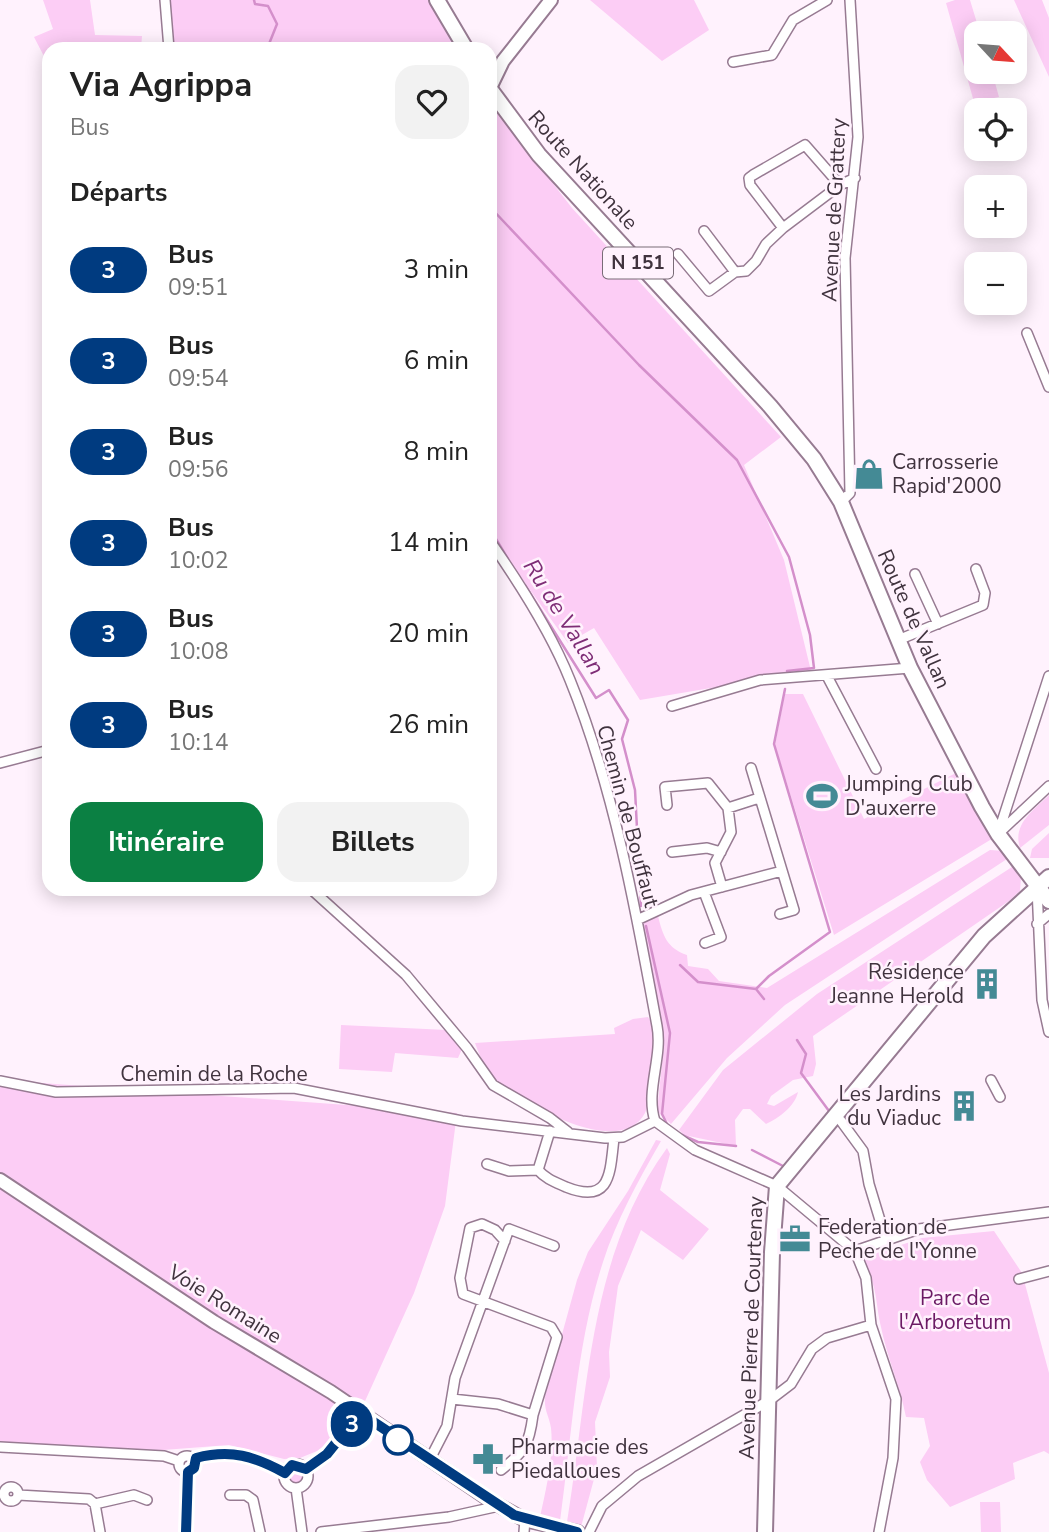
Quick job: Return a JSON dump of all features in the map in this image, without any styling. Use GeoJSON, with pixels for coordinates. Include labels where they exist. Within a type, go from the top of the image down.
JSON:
{"type":"FeatureCollection","features":[{"type":"Feature","properties":{"kind":"main road"},"geometry":{"type":"LineString","coordinates":[[437,0],[462,42]]}},
{"type":"Feature","properties":{"kind":"main road"},"geometry":{"type":"LineString","coordinates":[[497,71],[551,0]]}},
{"type":"Feature","properties":{"kind":"main road"},"geometry":{"type":"LineString","coordinates":[[497,56],[515,44]]}},
{"type":"Feature","properties":{"kind":"main road","name":"Route Nationale"},"geometry":{"type":"LineString","coordinates":[[497,98],[539,155],[791,431]]}},
{"type":"Feature","properties":{"kind":"main road","name":"Route de Vallan"},"geometry":{"type":"LineString","coordinates":[[791,431],[841,502],[910,667],[996,830]]}},
{"type":"Feature","properties":{"kind":"main road","name":"N 151"},"geometry":{"type":"LineString","coordinates":[[996,830],[1049,901]]}},
{"type":"Feature","properties":{"kind":"main road"},"geometry":{"type":"LineString","coordinates":[[1023,900],[1027,872]]}},
{"type":"Feature","properties":{"kind":"main road","name":"Avenue Pierre de Courtenay"},"geometry":{"type":"LineString","coordinates":[[765,1532],[772,1240],[777,1186],[984,936],[1049,877]]}},
{"type":"Feature","properties":{"kind":"main road","name":"Voie Romaine"},"geometry":{"type":"LineString","coordinates":[[0,1180],[214,1322],[312,1380],[525,1526],[553,1527],[576,1532]]}},
{"type":"Feature","properties":{"kind":"street"},"geometry":{"type":"LineString","coordinates":[[165,0],[168,42]]}},
{"type":"Feature","properties":{"kind":"street"},"geometry":{"type":"LineString","coordinates":[[733,62],[772,55],[793,20],[827,0]]}},
{"type":"Feature","properties":{"kind":"street","name":"Avenue de Grattery"},"geometry":{"type":"LineString","coordinates":[[841,502],[850,493],[845,258],[858,138],[850,0]]}},
{"type":"Feature","properties":{"kind":"street"},"geometry":{"type":"LineString","coordinates":[[783,228],[750,185],[749,178],[805,145],[840,185]]}},
{"type":"Feature","properties":{"kind":"street"},"geometry":{"type":"LineString","coordinates":[[678,254],[709,290],[735,272],[746,271],[783,228],[840,185],[855,178]]}},
{"type":"Feature","properties":{"kind":"street"},"geometry":{"type":"LineString","coordinates":[[704,231],[735,272]]}},
{"type":"Feature","properties":{"kind":"street"},"geometry":{"type":"LineString","coordinates":[[1027,333],[1047,382]]}},
{"type":"Feature","properties":{"kind":"street"},"geometry":{"type":"LineString","coordinates":[[1047,382],[1049,367]]}},
{"type":"Feature","properties":{"kind":"street","name":"Chemin de Bouffaut"},"geometry":{"type":"LineString","coordinates":[[497,552],[539,621],[570,679],[595,752],[643,917],[661,1044],[652,1105],[655,1121]]}},
{"type":"Feature","properties":{"kind":"street"},"geometry":{"type":"LineString","coordinates":[[898,640],[983,605],[985,593],[976,569]]}},
{"type":"Feature","properties":{"kind":"street"},"geometry":{"type":"LineString","coordinates":[[915,574],[938,624]]}},
{"type":"Feature","properties":{"kind":"street"},"geometry":{"type":"LineString","coordinates":[[672,706],[760,680],[910,667]]}},
{"type":"Feature","properties":{"kind":"street"},"geometry":{"type":"LineString","coordinates":[[827,676],[876,769]]}},
{"type":"Feature","properties":{"kind":"street"},"geometry":{"type":"LineString","coordinates":[[996,830],[1049,676]]}},
{"type":"Feature","properties":{"kind":"street"},"geometry":{"type":"LineString","coordinates":[[0,763],[42,752]]}},
{"type":"Feature","properties":{"kind":"street"},"geometry":{"type":"LineString","coordinates":[[751,768],[794,910],[780,914]]}},
{"type":"Feature","properties":{"kind":"street"},"geometry":{"type":"LineString","coordinates":[[667,805],[665,787],[708,783],[727,808],[731,832],[715,863],[722,887]]}},
{"type":"Feature","properties":{"kind":"street"},"geometry":{"type":"LineString","coordinates":[[996,830],[1049,786]]}},
{"type":"Feature","properties":{"kind":"street"},"geometry":{"type":"LineString","coordinates":[[727,808],[759,798]]}},
{"type":"Feature","properties":{"kind":"street"},"geometry":{"type":"LineString","coordinates":[[672,852],[707,848],[721,852]]}},
{"type":"Feature","properties":{"kind":"street"},"geometry":{"type":"LineString","coordinates":[[643,917],[704,892],[782,871]]}},
{"type":"Feature","properties":{"kind":"street"},"geometry":{"type":"LineString","coordinates":[[1037,888],[1042,1000],[1049,1032]]}},
{"type":"Feature","properties":{"kind":"street"},"geometry":{"type":"LineString","coordinates":[[704,892],[721,937],[705,943]]}},
{"type":"Feature","properties":{"kind":"street"},"geometry":{"type":"LineString","coordinates":[[319,896],[406,975],[467,1048],[493,1085],[550,1118],[569,1133]]}},
{"type":"Feature","properties":{"kind":"street"},"geometry":{"type":"LineString","coordinates":[[1037,924],[1049,914]]}},
{"type":"Feature","properties":{"kind":"street"},"geometry":{"type":"LineString","coordinates":[[990,1080],[1000,1097]]}},
{"type":"Feature","properties":{"kind":"street","name":"Chemin de la Roche"},"geometry":{"type":"LineString","coordinates":[[0,1081],[56,1092],[294,1088],[462,1121],[614,1138],[655,1121]]}},
{"type":"Feature","properties":{"kind":"street"},"geometry":{"type":"LineString","coordinates":[[655,1121],[695,1150],[777,1186],[856,1251],[866,1278],[871,1325],[893,1386],[897,1414],[893,1458],[879,1532]]}},
{"type":"Feature","properties":{"kind":"street"},"geometry":{"type":"LineString","coordinates":[[841,1121],[863,1151],[869,1184],[886,1240]]}},
{"type":"Feature","properties":{"kind":"street"},"geometry":{"type":"LineString","coordinates":[[538,1170],[550,1131]]}},
{"type":"Feature","properties":{"kind":"street"},"geometry":{"type":"LineString","coordinates":[[487,1164],[509,1171],[538,1170],[547,1179],[581,1193],[593,1194],[607,1180],[614,1138]]}},
{"type":"Feature","properties":{"kind":"street"},"geometry":{"type":"LineString","coordinates":[[856,1251],[919,1229],[1049,1212]]}},
{"type":"Feature","properties":{"kind":"street"},"geometry":{"type":"LineString","coordinates":[[501,1470],[523,1453],[529,1441],[533,1415],[557,1336],[551,1327],[463,1294],[460,1278],[470,1228],[482,1224],[495,1230],[505,1241]]}},
{"type":"Feature","properties":{"kind":"street"},"geometry":{"type":"LineString","coordinates":[[429,1461],[447,1426],[455,1378],[509,1229],[554,1246]]}},
{"type":"Feature","properties":{"kind":"street"},"geometry":{"type":"LineString","coordinates":[[1019,1279],[1049,1272]]}},
{"type":"Feature","properties":{"kind":"street"},"geometry":{"type":"LineString","coordinates":[[589,1532],[602,1506],[638,1476],[770,1400],[791,1384],[812,1349],[827,1338],[871,1325]]}},
{"type":"Feature","properties":{"kind":"street"},"geometry":{"type":"LineString","coordinates":[[452,1399],[498,1404],[533,1415]]}},
{"type":"Feature","properties":{"kind":"street"},"geometry":{"type":"LineString","coordinates":[[306,1469],[327,1454],[360,1413]]}},
{"type":"Feature","properties":{"kind":"street"},"geometry":{"type":"LineString","coordinates":[[0,1447],[164,1456],[180,1461],[188,1456],[194,1460],[222,1452],[234,1453],[264,1462],[285,1473]]}},
{"type":"Feature","properties":{"kind":"street"},"geometry":{"type":"LineString","coordinates":[[188,1472],[194,1468],[194,1460]]}},
{"type":"Feature","properties":{"kind":"street"},"geometry":{"type":"LineString","coordinates":[[180,1461],[180,1469],[188,1472]]}},
{"type":"Feature","properties":{"kind":"street"},"geometry":{"type":"LineString","coordinates":[[285,1473],[292,1465],[306,1469]]}},
{"type":"Feature","properties":{"kind":"street"},"geometry":{"type":"LineString","coordinates":[[296,1488],[306,1483],[306,1469]]}},
{"type":"Feature","properties":{"kind":"street"},"geometry":{"type":"LineString","coordinates":[[186,1532],[188,1472]]}},
{"type":"Feature","properties":{"kind":"street"},"geometry":{"type":"LineString","coordinates":[[285,1473],[287,1483],[296,1488]]}},
{"type":"Feature","properties":{"kind":"street"},"geometry":{"type":"LineString","coordinates":[[296,1488],[302,1532]]}},
{"type":"Feature","properties":{"kind":"street"},"geometry":{"type":"LineString","coordinates":[[18,1495],[81,1498],[95,1504],[134,1495],[147,1500]]}},
{"type":"Feature","properties":{"kind":"street"},"geometry":{"type":"LineString","coordinates":[[230,1495],[246,1495],[253,1500],[259,1531]]}},
{"type":"Feature","properties":{"kind":"street"},"geometry":{"type":"LineString","coordinates":[[95,1504],[100,1532]]}},
{"type":"Feature","properties":{"kind":"street"},"geometry":{"type":"LineString","coordinates":[[321,1532],[449,1517],[499,1506]]}},
{"type":"Feature","properties":{"kind":"green space"},"geometry":{"type":"Polygon","coordinates":[[[43,0],[90,0],[95,35],[142,36],[142,42],[42,42],[42,52],[34,37],[53,29],[43,0]]]}},
{"type":"Feature","properties":{"kind":"green space"},"geometry":{"type":"Polygon","coordinates":[[[168,0],[435,0],[457,42],[174,42],[168,0]]]}},
{"type":"Feature","properties":{"kind":"green space"},"geometry":{"type":"Polygon","coordinates":[[[590,0],[694,0],[709,30],[662,61],[590,0]]]}},
{"type":"Feature","properties":{"kind":"green space"},"geometry":{"type":"Polygon","coordinates":[[[970,0],[976,21],[964,21],[964,67],[946,3],[970,0]]]}},
{"type":"Feature","properties":{"kind":"green space"},"geometry":{"type":"Polygon","coordinates":[[[1014,0],[1042,0],[1049,18],[1049,77],[1027,29],[1027,21],[1024,21],[1014,0]]]}},
{"type":"Feature","properties":{"kind":"green space"},"geometry":{"type":"Polygon","coordinates":[[[969,84],[995,84],[999,97],[973,98],[969,84]]]}},
{"type":"Feature","properties":{"kind":"green space"},"geometry":{"type":"Polygon","coordinates":[[[497,111],[572,208],[781,437],[744,465],[784,560],[811,671],[640,700],[594,628],[568,643],[497,544],[497,111]]]}},
{"type":"Feature","properties":{"kind":"green space","name":"Jumping Club D'auxerre"},"geometry":{"type":"Polygon","coordinates":[[[785,694],[803,694],[864,819],[958,772],[995,837],[834,935],[775,745],[785,694]]]}},
{"type":"Feature","properties":{"kind":"green space"},"geometry":{"type":"Polygon","coordinates":[[[1049,795],[1049,825],[1020,848],[1018,839],[1022,825],[1049,795]]]}},
{"type":"Feature","properties":{"kind":"green space"},"geometry":{"type":"Polygon","coordinates":[[[1049,833],[1049,858],[1030,858],[1032,849],[1049,833]]]}},
{"type":"Feature","properties":{"kind":"green space"},"geometry":{"type":"Polygon","coordinates":[[[990,850],[1004,851],[1010,857],[785,1005],[727,1058],[671,1124],[657,1111],[664,1045],[642,922],[658,916],[670,945],[687,955],[688,966],[708,969],[719,981],[767,988],[990,850]]]}},
{"type":"Feature","properties":{"kind":"green space"},"geometry":{"type":"Polygon","coordinates":[[[1015,865],[1021,877],[1020,891],[1009,901],[813,1036],[816,1064],[813,1076],[793,1080],[771,1096],[767,1104],[774,1106],[798,1092],[794,1102],[781,1115],[766,1124],[750,1109],[743,1109],[735,1120],[736,1146],[684,1135],[679,1130],[723,1070],[817,994],[1015,865]]]}},
{"type":"Feature","properties":{"kind":"green space"},"geometry":{"type":"Polygon","coordinates":[[[648,1017],[653,1029],[654,1043],[647,1108],[633,1126],[615,1131],[594,1130],[571,1123],[527,1102],[492,1076],[475,1043],[615,1034],[614,1028],[633,1019],[648,1017]]]}},
{"type":"Feature","properties":{"kind":"green space"},"geometry":{"type":"Polygon","coordinates":[[[341,1025],[447,1030],[462,1049],[458,1058],[395,1053],[392,1072],[339,1069],[341,1025]]]}},
{"type":"Feature","properties":{"kind":"green space"},"geometry":{"type":"Polygon","coordinates":[[[0,1080],[457,1113],[445,1206],[414,1293],[356,1421],[317,1451],[300,1458],[284,1459],[229,1445],[150,1451],[0,1451],[0,1080]]]}},
{"type":"Feature","properties":{"kind":"green space"},"geometry":{"type":"Polygon","coordinates":[[[656,1140],[661,1141],[614,1231],[594,1293],[576,1390],[560,1521],[540,1517],[551,1450],[551,1428],[545,1396],[577,1280],[588,1252],[628,1191],[656,1140]]]}},
{"type":"Feature","properties":{"kind":"green space"},"geometry":{"type":"Polygon","coordinates":[[[667,1148],[670,1154],[660,1190],[709,1229],[683,1260],[641,1230],[618,1286],[609,1352],[610,1377],[595,1422],[597,1468],[581,1527],[567,1522],[595,1328],[606,1280],[621,1234],[641,1190],[667,1148]]]}},
{"type":"Feature","properties":{"kind":"green space","name":"Parc de l'Arboretum"},"geometry":{"type":"Polygon","coordinates":[[[994,1231],[1022,1273],[1049,1373],[1049,1454],[1044,1451],[1013,1463],[1015,1479],[950,1507],[927,1480],[920,1462],[930,1446],[924,1418],[906,1417],[884,1338],[874,1288],[864,1263],[868,1256],[922,1238],[994,1231]]]}},
{"type":"Feature","properties":{"kind":"green space"},"geometry":{"type":"Polygon","coordinates":[[[297,1467],[303,1470],[306,1476],[303,1482],[297,1485],[291,1482],[288,1476],[291,1470],[297,1467]]]}},
{"type":"Feature","properties":{"kind":"green space"},"geometry":{"type":"Polygon","coordinates":[[[980,1502],[1000,1502],[1001,1532],[981,1532],[980,1502]]]}},
{"type":"Feature","properties":{"kind":"waterway","name":"Ru de Vallan"},"geometry":{"type":"LineString","coordinates":[[254,0],[255,4],[268,6],[277,24],[270,42]]}},
{"type":"Feature","properties":{"kind":"waterway"},"geometry":{"type":"LineString","coordinates":[[497,214],[639,365],[737,460],[789,557],[810,635],[814,668],[787,671]]}},
{"type":"Feature","properties":{"kind":"waterway","name":"Ru de Vallan"},"geometry":{"type":"LineString","coordinates":[[497,541],[508,559]]}},
{"type":"Feature","properties":{"kind":"waterway","name":"Ru de Vallan"},"geometry":{"type":"LineString","coordinates":[[525,585],[596,698],[609,690],[628,720],[622,739],[635,790],[641,906]]}},
{"type":"Feature","properties":{"kind":"waterway"},"geometry":{"type":"LineString","coordinates":[[756,989],[769,976],[830,932],[774,744],[785,689]]}},
{"type":"Feature","properties":{"kind":"waterway","name":"Ru de Vallan"},"geometry":{"type":"LineString","coordinates":[[646,926],[670,1033],[662,1114],[668,1126]]}},
{"type":"Feature","properties":{"kind":"waterway"},"geometry":{"type":"LineString","coordinates":[[680,965],[698,982],[756,989],[764,999]]}},
{"type":"Feature","properties":{"kind":"waterway"},"geometry":{"type":"LineString","coordinates":[[797,1040],[806,1054],[801,1073],[829,1111]]}},
{"type":"Feature","properties":{"kind":"waterway","name":"Ru de Vallan"},"geometry":{"type":"LineString","coordinates":[[682,1135],[698,1142],[736,1146]]}},
{"type":"Feature","properties":{"kind":"waterway","name":"Ru de Vallan"},"geometry":{"type":"LineString","coordinates":[[752,1150],[783,1166]]}},
{"type":"Feature","properties":{"kind":"bus line","name":"3"},"geometry":{"type":"LineString","coordinates":[[186,1532],[188,1472],[193,1470],[196,1458],[222,1452],[234,1453],[264,1462],[285,1473],[292,1465],[300,1465],[306,1469],[327,1454],[360,1413],[514,1515],[577,1532]]}},
{"type":"Feature","properties":{"kind":"place","name":"Carrosserie Rapid'2000"},"geometry":{"type":"Point","coordinates":[869,474]}},
{"type":"Feature","properties":{"kind":"place","name":"Jumping Club D'auxerre"},"geometry":{"type":"Point","coordinates":[822,796]}},
{"type":"Feature","properties":{"kind":"place","name":"Résidence Jeanne Herold"},"geometry":{"type":"Point","coordinates":[987,984]}},
{"type":"Feature","properties":{"kind":"place","name":"Les Jardins du Viaduc"},"geometry":{"type":"Point","coordinates":[964,1106]}},
{"type":"Feature","properties":{"kind":"place","name":"Federation de Peche de l'Yonne"},"geometry":{"type":"Point","coordinates":[795,1239]}},
{"type":"Feature","properties":{"kind":"place","name":"Pharmacie des Piedalloues"},"geometry":{"type":"Point","coordinates":[488,1459]}}]}
